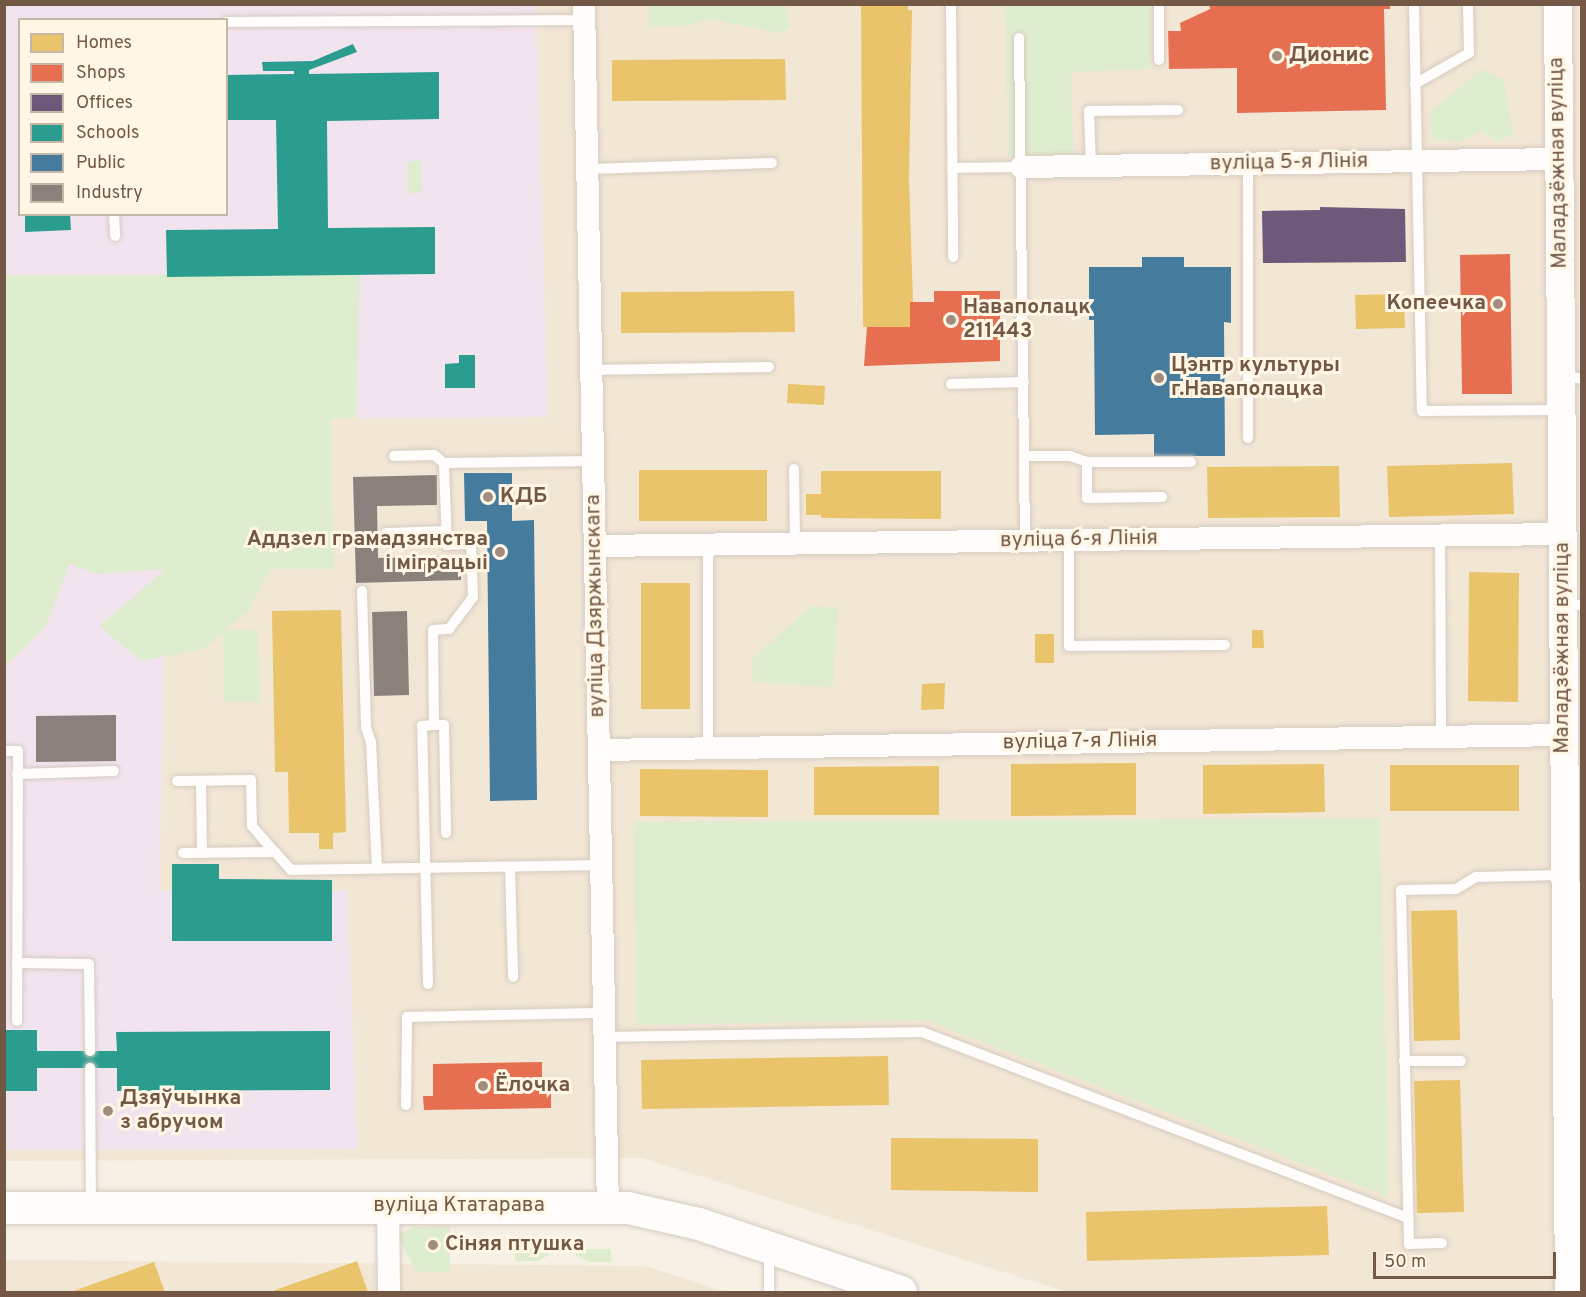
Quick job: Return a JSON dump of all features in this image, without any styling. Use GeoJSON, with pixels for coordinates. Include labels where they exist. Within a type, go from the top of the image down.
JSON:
{"type":"FeatureCollection","features":[{"type":"Feature","properties":{"kind":"main road","name":"вуліца Ктатарава"},"geometry":{"type":"LineString","coordinates":[[4,1208],[608,1207],[699,1224],[901,1293]]}},
{"type":"Feature","properties":{"kind":"street","name":"Маладзёжная вуліца"},"geometry":{"type":"LineString","coordinates":[[1558,4],[1557,159],[1572,377],[1563,410],[1563,534],[1572,605],[1562,735],[1564,875],[1573,927],[1575,1183],[1569,1293]]}},
{"type":"Feature","properties":{"kind":"street","name":"вуліца Дзяржынскага"},"geometry":{"type":"LineString","coordinates":[[584,12],[608,1207]]}},
{"type":"Feature","properties":{"kind":"street","name":"вуліца 5-я Лінія"},"geometry":{"type":"LineString","coordinates":[[1021,167],[1557,159]]}},
{"type":"Feature","properties":{"kind":"street","name":"вуліца 6-я Лінія"},"geometry":{"type":"LineString","coordinates":[[595,546],[1563,534]]}},
{"type":"Feature","properties":{"kind":"street","name":"вуліца 7-я Лінія"},"geometry":{"type":"LineString","coordinates":[[599,750],[1562,735]]}},
{"type":"Feature","properties":{"kind":"street"},"geometry":{"type":"LineString","coordinates":[[388,1206],[389,1293]]}},
{"type":"Feature","properties":{"kind":"lane"},"geometry":{"type":"LineString","coordinates":[[951,4],[953,257]]}},
{"type":"Feature","properties":{"kind":"lane"},"geometry":{"type":"LineString","coordinates":[[1159,4],[1160,60]]}},
{"type":"Feature","properties":{"kind":"lane"},"geometry":{"type":"LineString","coordinates":[[1414,4],[1422,411],[1563,410]]}},
{"type":"Feature","properties":{"kind":"lane"},"geometry":{"type":"LineString","coordinates":[[1415,84],[1469,53],[1468,4]]}},
{"type":"Feature","properties":{"kind":"lane"},"geometry":{"type":"LineString","coordinates":[[228,22],[584,12]]}},
{"type":"Feature","properties":{"kind":"lane"},"geometry":{"type":"LineString","coordinates":[[1019,38],[1026,541]]}},
{"type":"Feature","properties":{"kind":"lane"},"geometry":{"type":"LineString","coordinates":[[1090,166],[1089,111],[1178,110]]}},
{"type":"Feature","properties":{"kind":"lane"},"geometry":{"type":"LineString","coordinates":[[588,169],[772,163]]}},
{"type":"Feature","properties":{"kind":"lane"},"geometry":{"type":"LineString","coordinates":[[1248,164],[1248,438]]}},
{"type":"Feature","properties":{"kind":"lane"},"geometry":{"type":"LineString","coordinates":[[952,168],[1021,167]]}},
{"type":"Feature","properties":{"kind":"lane"},"geometry":{"type":"LineString","coordinates":[[114,216],[115,236]]}},
{"type":"Feature","properties":{"kind":"lane"},"geometry":{"type":"LineString","coordinates":[[591,370],[769,367]]}},
{"type":"Feature","properties":{"kind":"lane"},"geometry":{"type":"LineString","coordinates":[[951,384],[1024,382]]}},
{"type":"Feature","properties":{"kind":"lane"},"geometry":{"type":"LineString","coordinates":[[394,456],[435,455],[444,463],[593,461]]}},
{"type":"Feature","properties":{"kind":"lane"},"geometry":{"type":"LineString","coordinates":[[1024,456],[1070,456],[1087,462],[1191,462]]}},
{"type":"Feature","properties":{"kind":"lane"},"geometry":{"type":"LineString","coordinates":[[1087,462],[1088,498],[1162,496]]}},
{"type":"Feature","properties":{"kind":"lane"},"geometry":{"type":"LineString","coordinates":[[434,725],[433,630],[449,628],[473,597],[471,544],[447,544],[444,463]]}},
{"type":"Feature","properties":{"kind":"lane"},"geometry":{"type":"LineString","coordinates":[[794,470],[795,544]]}},
{"type":"Feature","properties":{"kind":"lane"},"geometry":{"type":"LineString","coordinates":[[386,533],[446,531]]}},
{"type":"Feature","properties":{"kind":"lane"},"geometry":{"type":"LineString","coordinates":[[1440,536],[1441,737]]}},
{"type":"Feature","properties":{"kind":"lane"},"geometry":{"type":"LineString","coordinates":[[1069,540],[1069,646],[1225,645]]}},
{"type":"Feature","properties":{"kind":"lane"},"geometry":{"type":"LineString","coordinates":[[708,545],[708,748]]}},
{"type":"Feature","properties":{"kind":"lane"},"geometry":{"type":"LineString","coordinates":[[362,591],[366,728],[371,742],[377,869]]}},
{"type":"Feature","properties":{"kind":"lane"},"geometry":{"type":"LineString","coordinates":[[429,984],[424,868],[422,726],[444,725],[446,833]]}},
{"type":"Feature","properties":{"kind":"lane"},"geometry":{"type":"LineString","coordinates":[[4,751],[18,751],[17,1021]]}},
{"type":"Feature","properties":{"kind":"lane"},"geometry":{"type":"LineString","coordinates":[[17,774],[114,771]]}},
{"type":"Feature","properties":{"kind":"lane"},"geometry":{"type":"LineString","coordinates":[[177,781],[251,780],[252,826],[291,870],[602,865]]}},
{"type":"Feature","properties":{"kind":"lane"},"geometry":{"type":"LineString","coordinates":[[201,781],[202,853]]}},
{"type":"Feature","properties":{"kind":"lane"},"geometry":{"type":"LineString","coordinates":[[183,853],[275,852]]}},
{"type":"Feature","properties":{"kind":"lane"},"geometry":{"type":"LineString","coordinates":[[510,867],[513,977]]}},
{"type":"Feature","properties":{"kind":"lane"},"geometry":{"type":"LineString","coordinates":[[1442,1243],[1409,1244],[1401,890],[1456,889],[1476,877],[1564,875]]}},
{"type":"Feature","properties":{"kind":"lane"},"geometry":{"type":"LineString","coordinates":[[17,963],[89,964],[90,1051]]}},
{"type":"Feature","properties":{"kind":"lane"},"geometry":{"type":"LineString","coordinates":[[406,1105],[406,1017],[604,1012]]}},
{"type":"Feature","properties":{"kind":"lane"},"geometry":{"type":"LineString","coordinates":[[605,1037],[922,1032],[1408,1218]]}},
{"type":"Feature","properties":{"kind":"lane"},"geometry":{"type":"LineString","coordinates":[[1404,1061],[1461,1061]]}},
{"type":"Feature","properties":{"kind":"lane"},"geometry":{"type":"LineString","coordinates":[[90,1068],[91,1207]]}},
{"type":"Feature","properties":{"kind":"lane"},"geometry":{"type":"LineString","coordinates":[[769,1247],[769,1293]]}},
{"type":"Feature","properties":{"kind":"shaded area"},"geometry":{"type":"Polygon","coordinates":[[[4,5],[1581,5],[1581,1292],[1067,1292],[643,1158],[5,1161],[4,5]]]}},
{"type":"Feature","properties":{"kind":"shaded area"},"geometry":{"type":"Polygon","coordinates":[[[4,5],[536,5],[548,417],[331,418],[334,569],[167,570],[159,890],[347,890],[358,1149],[5,1150],[4,5]]]}},
{"type":"Feature","properties":{"kind":"shaded area"},"geometry":{"type":"Polygon","coordinates":[[[5,1260],[645,1266],[727,1292],[5,1292],[5,1260]]]}},
{"type":"Feature","properties":{"kind":"green space"},"geometry":{"type":"Polygon","coordinates":[[[649,5],[786,5],[790,28],[779,33],[708,19],[688,26],[648,27],[649,5]]]}},
{"type":"Feature","properties":{"kind":"green space"},"geometry":{"type":"Polygon","coordinates":[[[1005,5],[1150,5],[1150,69],[1071,72],[1073,154],[1008,156],[1005,5]]]}},
{"type":"Feature","properties":{"kind":"green space"},"geometry":{"type":"Polygon","coordinates":[[[1481,69],[1504,80],[1513,135],[1496,141],[1482,131],[1461,142],[1432,139],[1431,111],[1481,69]]]}},
{"type":"Feature","properties":{"kind":"green space"},"geometry":{"type":"Polygon","coordinates":[[[407,161],[421,161],[422,193],[408,193],[407,161]]]}},
{"type":"Feature","properties":{"kind":"green space"},"geometry":{"type":"Polygon","coordinates":[[[5,275],[360,275],[356,418],[331,419],[334,569],[271,569],[249,610],[225,630],[258,630],[260,702],[224,702],[223,633],[203,649],[141,661],[99,626],[166,569],[97,574],[69,564],[47,625],[5,667],[5,275]]]}},
{"type":"Feature","properties":{"kind":"green space"},"geometry":{"type":"Polygon","coordinates":[[[812,606],[838,608],[833,687],[752,682],[753,657],[812,606]]]}},
{"type":"Feature","properties":{"kind":"green space"},"geometry":{"type":"Polygon","coordinates":[[[1380,818],[1389,1197],[925,1020],[637,1025],[633,822],[1380,818]]]}},
{"type":"Feature","properties":{"kind":"green space"},"geometry":{"type":"Polygon","coordinates":[[[450,1226],[450,1272],[417,1272],[398,1239],[401,1232],[415,1227],[450,1226]]]}},
{"type":"Feature","properties":{"kind":"green space"},"geometry":{"type":"Polygon","coordinates":[[[515,1248],[549,1249],[549,1255],[537,1261],[515,1261],[515,1248]]]}},
{"type":"Feature","properties":{"kind":"green space"},"geometry":{"type":"Polygon","coordinates":[[[576,1249],[611,1249],[611,1262],[589,1262],[576,1256],[576,1249]]]}},
{"type":"Feature","properties":{"kind":"building: Homes"},"geometry":{"type":"Polygon","coordinates":[[[861,4],[908,4],[908,10],[912,10],[909,179],[913,302],[910,302],[910,327],[863,327],[861,4]]]}},
{"type":"Feature","properties":{"kind":"building: Homes"},"geometry":{"type":"Polygon","coordinates":[[[785,59],[786,100],[612,101],[612,60],[785,59]]]}},
{"type":"Feature","properties":{"kind":"building: Homes"},"geometry":{"type":"Polygon","coordinates":[[[794,291],[795,332],[621,333],[621,292],[794,291]]]}},
{"type":"Feature","properties":{"kind":"building: Homes"},"geometry":{"type":"Polygon","coordinates":[[[1404,294],[1405,328],[1356,329],[1355,295],[1404,294]]]}},
{"type":"Feature","properties":{"kind":"building: Homes"},"geometry":{"type":"Polygon","coordinates":[[[788,384],[825,386],[824,405],[787,403],[788,384]]]}},
{"type":"Feature","properties":{"kind":"building: Homes"},"geometry":{"type":"Polygon","coordinates":[[[1512,463],[1514,514],[1389,517],[1387,466],[1512,463]]]}},
{"type":"Feature","properties":{"kind":"building: Homes"},"geometry":{"type":"Polygon","coordinates":[[[1339,466],[1340,517],[1208,518],[1207,467],[1339,466]]]}},
{"type":"Feature","properties":{"kind":"building: Homes"},"geometry":{"type":"Polygon","coordinates":[[[639,470],[767,470],[767,521],[639,521],[639,470]]]}},
{"type":"Feature","properties":{"kind":"building: Homes"},"geometry":{"type":"Polygon","coordinates":[[[821,471],[941,471],[941,519],[821,518],[821,515],[806,515],[806,494],[821,494],[821,471]]]}},
{"type":"Feature","properties":{"kind":"building: Homes"},"geometry":{"type":"Polygon","coordinates":[[[1469,572],[1519,573],[1518,702],[1468,701],[1469,572]]]}},
{"type":"Feature","properties":{"kind":"building: Homes"},"geometry":{"type":"Polygon","coordinates":[[[641,583],[690,583],[690,709],[641,709],[641,583]]]}},
{"type":"Feature","properties":{"kind":"building: Homes"},"geometry":{"type":"Polygon","coordinates":[[[341,610],[346,832],[333,833],[333,849],[319,849],[319,833],[289,833],[288,772],[275,772],[272,611],[341,610]]]}},
{"type":"Feature","properties":{"kind":"building: Homes"},"geometry":{"type":"Polygon","coordinates":[[[1252,630],[1263,630],[1264,648],[1252,648],[1252,630]]]}},
{"type":"Feature","properties":{"kind":"building: Homes"},"geometry":{"type":"Polygon","coordinates":[[[1035,634],[1054,634],[1054,663],[1035,663],[1035,634]]]}},
{"type":"Feature","properties":{"kind":"building: Homes"},"geometry":{"type":"Polygon","coordinates":[[[945,683],[944,709],[921,710],[922,684],[945,683]]]}},
{"type":"Feature","properties":{"kind":"building: Homes"},"geometry":{"type":"Polygon","coordinates":[[[1136,763],[1136,815],[1011,816],[1011,764],[1136,763]]]}},
{"type":"Feature","properties":{"kind":"building: Homes"},"geometry":{"type":"Polygon","coordinates":[[[1324,764],[1325,812],[1203,814],[1203,765],[1324,764]]]}},
{"type":"Feature","properties":{"kind":"building: Homes"},"geometry":{"type":"Polygon","coordinates":[[[1390,765],[1519,765],[1519,811],[1390,811],[1390,765]]]}},
{"type":"Feature","properties":{"kind":"building: Homes"},"geometry":{"type":"Polygon","coordinates":[[[939,766],[939,815],[814,815],[814,767],[939,766]]]}},
{"type":"Feature","properties":{"kind":"building: Homes"},"geometry":{"type":"Polygon","coordinates":[[[640,769],[768,770],[768,817],[640,816],[640,769]]]}},
{"type":"Feature","properties":{"kind":"building: Homes"},"geometry":{"type":"Polygon","coordinates":[[[1457,910],[1460,1040],[1414,1041],[1411,911],[1457,910]]]}},
{"type":"Feature","properties":{"kind":"building: Homes"},"geometry":{"type":"Polygon","coordinates":[[[888,1056],[889,1105],[642,1109],[641,1060],[888,1056]]]}},
{"type":"Feature","properties":{"kind":"building: Homes"},"geometry":{"type":"Polygon","coordinates":[[[1460,1080],[1464,1212],[1417,1213],[1414,1081],[1460,1080]]]}},
{"type":"Feature","properties":{"kind":"building: Homes"},"geometry":{"type":"Polygon","coordinates":[[[891,1138],[1038,1139],[1038,1192],[891,1190],[891,1138]]]}},
{"type":"Feature","properties":{"kind":"building: Homes"},"geometry":{"type":"Polygon","coordinates":[[[1327,1206],[1329,1255],[1087,1261],[1086,1212],[1327,1206]]]}},
{"type":"Feature","properties":{"kind":"building: Homes"},"geometry":{"type":"Polygon","coordinates":[[[357,1261],[368,1292],[270,1292],[357,1261]]]}},
{"type":"Feature","properties":{"kind":"building: Homes"},"geometry":{"type":"Polygon","coordinates":[[[154,1262],[165,1292],[71,1292],[154,1262]]]}},
{"type":"Feature","properties":{"kind":"building: Shops","name":"Дионис"},"geometry":{"type":"Polygon","coordinates":[[[1209,4],[1390,4],[1390,9],[1384,9],[1386,110],[1237,113],[1237,68],[1169,69],[1168,31],[1181,31],[1180,23],[1210,9],[1209,4]]]}},
{"type":"Feature","properties":{"kind":"building: Shops"},"geometry":{"type":"Polygon","coordinates":[[[1510,254],[1512,394],[1462,394],[1460,255],[1510,254]]]}},
{"type":"Feature","properties":{"kind":"building: Shops"},"geometry":{"type":"Polygon","coordinates":[[[934,291],[1000,291],[1000,361],[864,366],[867,327],[910,327],[910,302],[934,302],[934,291]]]}},
{"type":"Feature","properties":{"kind":"building: Shops"},"geometry":{"type":"Polygon","coordinates":[[[542,1062],[542,1094],[551,1094],[551,1108],[424,1110],[423,1096],[433,1096],[433,1064],[542,1062]]]}},
{"type":"Feature","properties":{"kind":"building: Offices"},"geometry":{"type":"Polygon","coordinates":[[[1320,207],[1405,209],[1406,262],[1263,263],[1262,211],[1320,210],[1320,207]]]}},
{"type":"Feature","properties":{"kind":"building: Schools"},"geometry":{"type":"Polygon","coordinates":[[[353,44],[357,52],[309,70],[309,74],[439,72],[439,119],[327,121],[328,228],[435,227],[435,274],[167,277],[166,230],[278,229],[276,120],[228,120],[228,75],[294,74],[294,71],[263,71],[262,62],[313,61],[353,44]]]}},
{"type":"Feature","properties":{"kind":"building: Schools"},"geometry":{"type":"Polygon","coordinates":[[[25,216],[70,216],[71,230],[25,232],[25,216]]]}},
{"type":"Feature","properties":{"kind":"building: Schools"},"geometry":{"type":"Polygon","coordinates":[[[459,355],[475,355],[475,388],[445,388],[445,364],[459,363],[459,355]]]}},
{"type":"Feature","properties":{"kind":"building: Schools"},"geometry":{"type":"Polygon","coordinates":[[[172,864],[219,864],[219,879],[332,880],[332,941],[172,941],[172,864]]]}},
{"type":"Feature","properties":{"kind":"building: Schools"},"geometry":{"type":"Polygon","coordinates":[[[4,1030],[37,1030],[37,1051],[117,1051],[116,1032],[330,1031],[330,1090],[117,1091],[117,1068],[37,1068],[37,1091],[4,1091],[4,1030]]]}},
{"type":"Feature","properties":{"kind":"building: Public","name":"Цэнтр культуры г.Наваполацка"},"geometry":{"type":"Polygon","coordinates":[[[1142,257],[1184,257],[1184,267],[1231,267],[1231,323],[1224,322],[1225,456],[1154,456],[1154,434],[1095,435],[1094,320],[1089,320],[1089,267],[1142,267],[1142,257]]]}},
{"type":"Feature","properties":{"kind":"building: Public"},"geometry":{"type":"Polygon","coordinates":[[[464,473],[512,473],[512,521],[534,520],[537,800],[490,801],[487,521],[465,521],[464,473]]]}},
{"type":"Feature","properties":{"kind":"building: Industry"},"geometry":{"type":"Polygon","coordinates":[[[437,475],[437,505],[377,506],[378,558],[461,556],[461,580],[356,583],[353,477],[437,475]]]}},
{"type":"Feature","properties":{"kind":"building: Industry"},"geometry":{"type":"Polygon","coordinates":[[[407,611],[409,695],[374,696],[372,612],[407,611]]]}},
{"type":"Feature","properties":{"kind":"building: Industry"},"geometry":{"type":"Polygon","coordinates":[[[116,715],[116,761],[36,762],[36,716],[116,715]]]}},
{"type":"Feature","properties":{"kind":"place","name":"Дионис"},"geometry":{"type":"Point","coordinates":[1277,56]}},
{"type":"Feature","properties":{"kind":"place","name":"Копеечка"},"geometry":{"type":"Point","coordinates":[1498,304]}},
{"type":"Feature","properties":{"kind":"place","name":"Наваполацк 211443"},"geometry":{"type":"Point","coordinates":[951,320]}},
{"type":"Feature","properties":{"kind":"place","name":"Цэнтр культуры г.Наваполацка"},"geometry":{"type":"Point","coordinates":[1159,378]}},
{"type":"Feature","properties":{"kind":"place","name":"КДБ"},"geometry":{"type":"Point","coordinates":[488,497]}},
{"type":"Feature","properties":{"kind":"place","name":"Аддзел грамадзянства і міграцыі"},"geometry":{"type":"Point","coordinates":[500,552]}},
{"type":"Feature","properties":{"kind":"place","name":"Ёлочка"},"geometry":{"type":"Point","coordinates":[483,1086]}},
{"type":"Feature","properties":{"kind":"place","name":"Дзяўчынка з абручом"},"geometry":{"type":"Point","coordinates":[108,1111]}},
{"type":"Feature","properties":{"kind":"place","name":"Сіняя птушка"},"geometry":{"type":"Point","coordinates":[433,1245]}}]}
